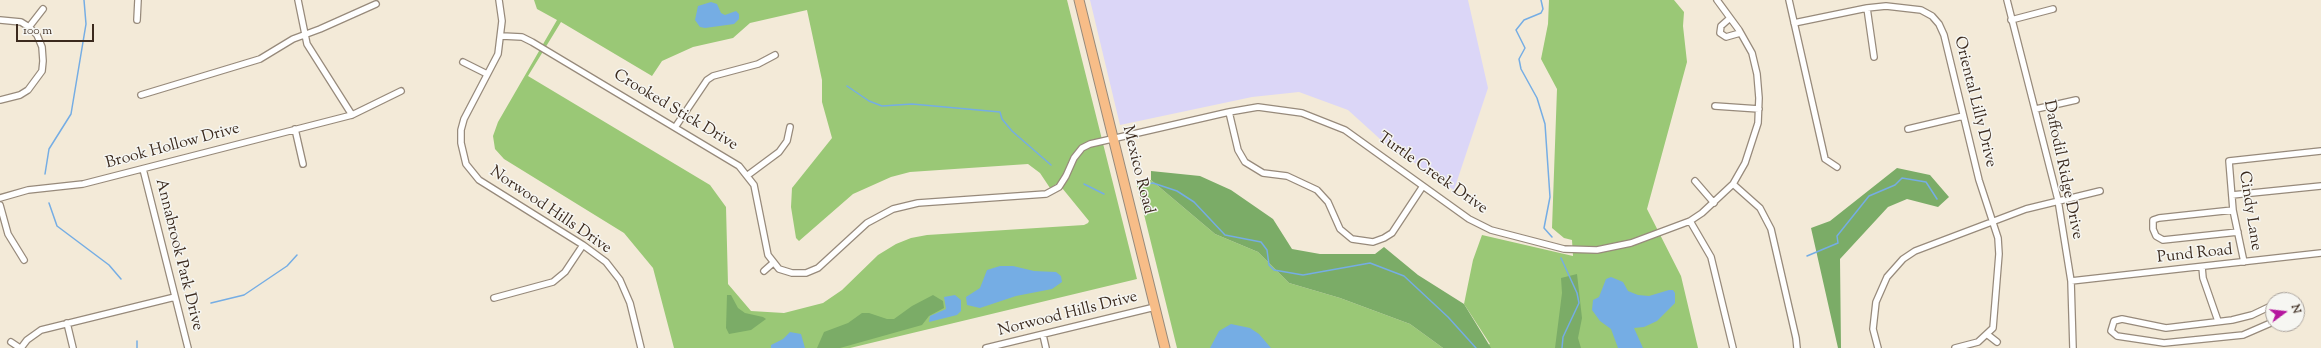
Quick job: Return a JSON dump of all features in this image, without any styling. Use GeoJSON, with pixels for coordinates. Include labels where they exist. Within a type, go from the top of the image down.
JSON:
{"type":"FeatureCollection","features":[{"type":"Feature","properties":{"kind":"main road","name":"Mexico Road"},"geometry":{"type":"LineString","coordinates":[[1078,0],[1166,348]]}},
{"type":"Feature","properties":{"kind":"street"},"geometry":{"type":"LineString","coordinates":[[137,20],[138,0]]}},
{"type":"Feature","properties":{"kind":"street"},"geometry":{"type":"LineString","coordinates":[[298,0],[304,35],[311,52],[352,115]]}},
{"type":"Feature","properties":{"kind":"street","name":"Norwood Hills Drive"},"geometry":{"type":"LineString","coordinates":[[499,0],[502,21],[502,36],[498,54],[464,119],[461,130],[461,143],[466,164],[479,180],[583,245],[606,262],[620,280],[630,303],[641,348]]}},
{"type":"Feature","properties":{"kind":"street","name":"Turtle Creek Drive"},"geometry":{"type":"LineString","coordinates":[[1113,138],[1229,112],[1267,108],[1302,113],[1326,121],[1363,142],[1469,219],[1491,230],[1564,249],[1597,250],[1614,247],[1690,221],[1714,203],[1733,184],[1748,156],[1758,123],[1759,109],[1757,74],[1752,53],[1740,32],[1717,0]]}},
{"type":"Feature","properties":{"kind":"street"},"geometry":{"type":"LineString","coordinates":[[1789,0],[1825,159],[1837,167]]}},
{"type":"Feature","properties":{"kind":"street","name":"Daffodil Ridge Drive"},"geometry":{"type":"LineString","coordinates":[[2007,0],[2058,200],[2071,281],[2073,348]]}},
{"type":"Feature","properties":{"kind":"street"},"geometry":{"type":"LineString","coordinates":[[142,95],[260,59],[292,39],[376,4]]}},
{"type":"Feature","properties":{"kind":"street","name":"Oriental Lilly Drive"},"geometry":{"type":"LineString","coordinates":[[1794,24],[1867,8],[1886,6],[1921,10],[1932,16],[1939,24],[1946,42],[1963,116],[1992,223],[1998,238],[1999,265],[1994,324],[1988,335]]}},
{"type":"Feature","properties":{"kind":"street"},"geometry":{"type":"LineString","coordinates":[[1867,8],[1874,57]]}},
{"type":"Feature","properties":{"kind":"street"},"geometry":{"type":"LineString","coordinates":[[29,28],[43,9]]}},
{"type":"Feature","properties":{"kind":"street"},"geometry":{"type":"LineString","coordinates":[[2012,20],[2053,9]]}},
{"type":"Feature","properties":{"kind":"street"},"geometry":{"type":"LineString","coordinates":[[1730,18],[1720,26],[1720,33],[1726,37],[1740,32]]}},
{"type":"Feature","properties":{"kind":"street"},"geometry":{"type":"LineString","coordinates":[[0,20],[11,19],[21,22],[37,35],[42,47],[42,71],[28,90],[20,95],[0,100]]}},
{"type":"Feature","properties":{"kind":"street","name":"Crooked Stick Drive"},"geometry":{"type":"LineString","coordinates":[[502,36],[522,38],[532,42],[676,126],[739,166],[748,175],[754,185],[765,246],[773,263]]}},
{"type":"Feature","properties":{"kind":"street"},"geometry":{"type":"LineString","coordinates":[[676,126],[707,80],[713,76],[758,64],[774,55]]}},
{"type":"Feature","properties":{"kind":"street"},"geometry":{"type":"LineString","coordinates":[[463,62],[487,74]]}},
{"type":"Feature","properties":{"kind":"street","name":"Brook Hollow Drive"},"geometry":{"type":"LineString","coordinates":[[0,198],[28,190],[83,184],[352,115],[401,91]]}},
{"type":"Feature","properties":{"kind":"street"},"geometry":{"type":"LineString","coordinates":[[2036,109],[2076,100]]}},
{"type":"Feature","properties":{"kind":"street"},"geometry":{"type":"LineString","coordinates":[[1715,106],[1759,109]]}},
{"type":"Feature","properties":{"kind":"street"},"geometry":{"type":"LineString","coordinates":[[1229,112],[1238,150],[1245,162],[1263,173],[1287,176],[1317,190],[1328,202],[1340,229],[1352,239],[1372,242],[1384,238],[1392,233],[1422,186]]}},
{"type":"Feature","properties":{"kind":"street"},"geometry":{"type":"LineString","coordinates":[[1908,129],[1963,116]]}},
{"type":"Feature","properties":{"kind":"street"},"geometry":{"type":"LineString","coordinates":[[748,175],[779,152],[787,141],[790,127]]}},
{"type":"Feature","properties":{"kind":"street"},"geometry":{"type":"LineString","coordinates":[[295,129],[303,164]]}},
{"type":"Feature","properties":{"kind":"street"},"geometry":{"type":"LineString","coordinates":[[764,271],[773,263],[779,268],[792,274],[806,273],[818,268],[867,223],[893,209],[924,203],[1046,194],[1059,187],[1074,158],[1082,148],[1098,141],[1113,138]]}},
{"type":"Feature","properties":{"kind":"street","name":"Cindy Lane"},"geometry":{"type":"LineString","coordinates":[[2244,262],[2233,210],[2229,161],[2321,150]]}},
{"type":"Feature","properties":{"kind":"street","name":"Annabrook Park Drive"},"geometry":{"type":"LineString","coordinates":[[143,169],[188,348]]}},
{"type":"Feature","properties":{"kind":"street"},"geometry":{"type":"LineString","coordinates":[[1695,181],[1714,203]]}},
{"type":"Feature","properties":{"kind":"street"},"geometry":{"type":"LineString","coordinates":[[1733,184],[1760,208],[1771,229],[1797,348]]}},
{"type":"Feature","properties":{"kind":"street"},"geometry":{"type":"LineString","coordinates":[[2232,195],[2321,186]]}},
{"type":"Feature","properties":{"kind":"street"},"geometry":{"type":"LineString","coordinates":[[1878,348],[1873,329],[1876,302],[1892,269],[1915,251],[2026,209],[2100,191]]}},
{"type":"Feature","properties":{"kind":"street"},"geometry":{"type":"LineString","coordinates":[[0,205],[8,234],[24,260]]}},
{"type":"Feature","properties":{"kind":"street"},"geometry":{"type":"LineString","coordinates":[[2233,210],[2159,218],[2153,220],[2152,224],[2156,236],[2163,240],[2238,232]]}},
{"type":"Feature","properties":{"kind":"street"},"geometry":{"type":"LineString","coordinates":[[1690,221],[1711,257],[1733,348]]}},
{"type":"Feature","properties":{"kind":"street"},"geometry":{"type":"LineString","coordinates":[[494,298],[553,282],[565,272],[583,245]]}},
{"type":"Feature","properties":{"kind":"street","name":"Pund Road"},"geometry":{"type":"LineString","coordinates":[[2071,281],[2321,253]]}},
{"type":"Feature","properties":{"kind":"street"},"geometry":{"type":"LineString","coordinates":[[2202,267],[2203,278],[2218,321]]}},
{"type":"Feature","properties":{"kind":"street"},"geometry":{"type":"LineString","coordinates":[[11,342],[20,348],[27,340],[41,330],[175,297]]}},
{"type":"Feature","properties":{"kind":"street","name":"Norwood Hills Drive"},"geometry":{"type":"LineString","coordinates":[[986,348],[1155,307]]}},
{"type":"Feature","properties":{"kind":"street"},"geometry":{"type":"LineString","coordinates":[[2265,309],[2252,315],[2166,328],[2122,319],[2114,321],[2111,331],[2117,336],[2164,343],[2243,335],[2265,325]]}},
{"type":"Feature","properties":{"kind":"street"},"geometry":{"type":"LineString","coordinates":[[67,323],[73,348]]}},
{"type":"Feature","properties":{"kind":"street"},"geometry":{"type":"LineString","coordinates":[[1043,335],[1046,348]]}},
{"type":"Feature","properties":{"kind":"street"},"geometry":{"type":"LineString","coordinates":[[1955,348],[1978,342],[1988,335],[1997,342]]}},
{"type":"Feature","properties":{"kind":"shaded area"},"geometry":{"type":"Polygon","coordinates":[[[1090,0],[1468,0],[1488,88],[1454,190],[1380,139],[1348,110],[1299,92],[1252,97],[1120,125],[1090,0]]]}},
{"type":"Feature","properties":{"kind":"green space"},"geometry":{"type":"Polygon","coordinates":[[[534,0],[1067,0],[1137,279],[850,348],[674,348],[653,268],[624,233],[504,159],[495,149],[493,136],[498,122],[557,20],[537,9],[534,0]],[[807,10],[750,23],[733,38],[693,47],[662,61],[652,76],[561,22],[528,76],[710,185],[726,207],[728,284],[751,311],[784,313],[823,303],[842,290],[878,255],[896,244],[911,238],[927,235],[1084,225],[1088,223],[1089,221],[1058,183],[1050,188],[1040,173],[1028,164],[910,172],[891,177],[853,194],[799,241],[796,238],[791,207],[792,188],[832,138],[822,102],[822,80],[807,10]]]}},
{"type":"Feature","properties":{"kind":"green space"},"geometry":{"type":"Polygon","coordinates":[[[1549,0],[1674,0],[1684,12],[1683,26],[1687,62],[1647,209],[1681,276],[1698,348],[1481,348],[1490,344],[1464,304],[1473,260],[1482,235],[1573,256],[1572,240],[1564,238],[1552,228],[1557,89],[1541,59],[1548,24],[1549,0]]]}},
{"type":"Feature","properties":{"kind":"green space"},"geometry":{"type":"Polygon","coordinates":[[[1897,168],[1930,175],[1949,197],[1938,207],[1907,199],[1888,207],[1840,259],[1841,348],[1838,348],[1811,228],[1830,221],[1897,168]]]}},
{"type":"Feature","properties":{"kind":"green space"},"geometry":{"type":"Polygon","coordinates":[[[1151,171],[1200,176],[1231,190],[1273,219],[1292,249],[1320,254],[1375,254],[1384,247],[1418,275],[1464,304],[1491,348],[1443,348],[1410,324],[1340,298],[1289,283],[1258,252],[1215,234],[1151,180],[1151,171]]]}},
{"type":"Feature","properties":{"kind":"green space"},"geometry":{"type":"Polygon","coordinates":[[[1151,180],[1215,234],[1258,252],[1289,283],[1340,298],[1410,324],[1443,348],[1177,348],[1136,182],[1151,180]]]}},
{"type":"Feature","properties":{"kind":"green space"},"geometry":{"type":"Polygon","coordinates":[[[1577,274],[1582,318],[1578,338],[1581,348],[1555,348],[1562,293],[1561,278],[1577,274]]]}},
{"type":"Feature","properties":{"kind":"green space"},"geometry":{"type":"Polygon","coordinates":[[[727,295],[731,295],[738,308],[745,313],[766,319],[751,330],[729,334],[726,328],[727,295]]]}},
{"type":"Feature","properties":{"kind":"green space"},"geometry":{"type":"Polygon","coordinates":[[[933,295],[943,301],[944,308],[929,316],[922,325],[840,348],[817,348],[824,332],[848,323],[862,313],[869,313],[887,319],[894,319],[912,306],[933,295]]]}},
{"type":"Feature","properties":{"kind":"water"},"geometry":{"type":"Polygon","coordinates":[[[711,2],[717,4],[721,13],[725,15],[736,11],[739,14],[739,19],[734,24],[705,28],[700,27],[695,20],[698,6],[711,2]]]}},
{"type":"Feature","properties":{"kind":"water"},"geometry":{"type":"Polygon","coordinates":[[[1000,266],[1013,266],[1034,271],[1056,272],[1061,276],[1062,282],[1052,289],[1016,296],[980,308],[967,305],[966,297],[980,288],[987,270],[1000,266]]]}},
{"type":"Feature","properties":{"kind":"water"},"geometry":{"type":"Polygon","coordinates":[[[1611,277],[1623,282],[1628,291],[1638,295],[1649,296],[1669,290],[1673,290],[1675,293],[1675,303],[1657,321],[1644,327],[1634,328],[1643,348],[1618,348],[1611,329],[1600,321],[1592,310],[1593,300],[1599,297],[1606,279],[1611,277]]]}},
{"type":"Feature","properties":{"kind":"water"},"geometry":{"type":"Polygon","coordinates":[[[955,295],[961,300],[961,311],[957,315],[929,322],[930,316],[946,309],[944,297],[955,295]]]}},
{"type":"Feature","properties":{"kind":"water"},"geometry":{"type":"Polygon","coordinates":[[[1231,324],[1250,328],[1259,334],[1271,348],[1210,348],[1219,331],[1231,324]]]}},
{"type":"Feature","properties":{"kind":"water"},"geometry":{"type":"Polygon","coordinates":[[[790,332],[801,334],[805,348],[771,348],[771,345],[783,339],[790,332]]]}},
{"type":"Feature","properties":{"kind":"waterway"},"geometry":{"type":"LineString","coordinates":[[45,174],[49,149],[71,114],[86,24],[84,0]]}},
{"type":"Feature","properties":{"kind":"waterway"},"geometry":{"type":"LineString","coordinates":[[1541,0],[1543,9],[1541,13],[1524,20],[1516,30],[1525,48],[1519,59],[1521,69],[1537,98],[1545,124],[1550,197],[1544,228],[1552,237]]}},
{"type":"Feature","properties":{"kind":"waterway"},"geometry":{"type":"LineString","coordinates":[[847,86],[869,101],[882,106],[912,104],[1000,112],[1002,119],[1012,131],[1051,165]]}},
{"type":"Feature","properties":{"kind":"waterway"},"geometry":{"type":"LineString","coordinates":[[1807,256],[1838,243],[1837,236],[1869,196],[1895,185],[1902,178],[1926,182],[1937,199]]}},
{"type":"Feature","properties":{"kind":"waterway"},"geometry":{"type":"LineString","coordinates":[[1141,185],[1153,183],[1177,191],[1194,202],[1225,235],[1261,242],[1267,250],[1269,265],[1274,270],[1303,275],[1370,263],[1404,276],[1448,317],[1476,348]]}},
{"type":"Feature","properties":{"kind":"waterway"},"geometry":{"type":"LineString","coordinates":[[1084,184],[1104,194]]}},
{"type":"Feature","properties":{"kind":"waterway"},"geometry":{"type":"LineString","coordinates":[[49,203],[57,226],[109,265],[121,279]]}},
{"type":"Feature","properties":{"kind":"waterway"},"geometry":{"type":"LineString","coordinates":[[211,303],[244,295],[287,266],[297,255]]}},
{"type":"Feature","properties":{"kind":"waterway"},"geometry":{"type":"LineString","coordinates":[[1561,258],[1577,293],[1579,303],[1563,337],[1562,348]]}},
{"type":"Feature","properties":{"kind":"waterway"},"geometry":{"type":"LineString","coordinates":[[137,341],[137,348]]}}]}
